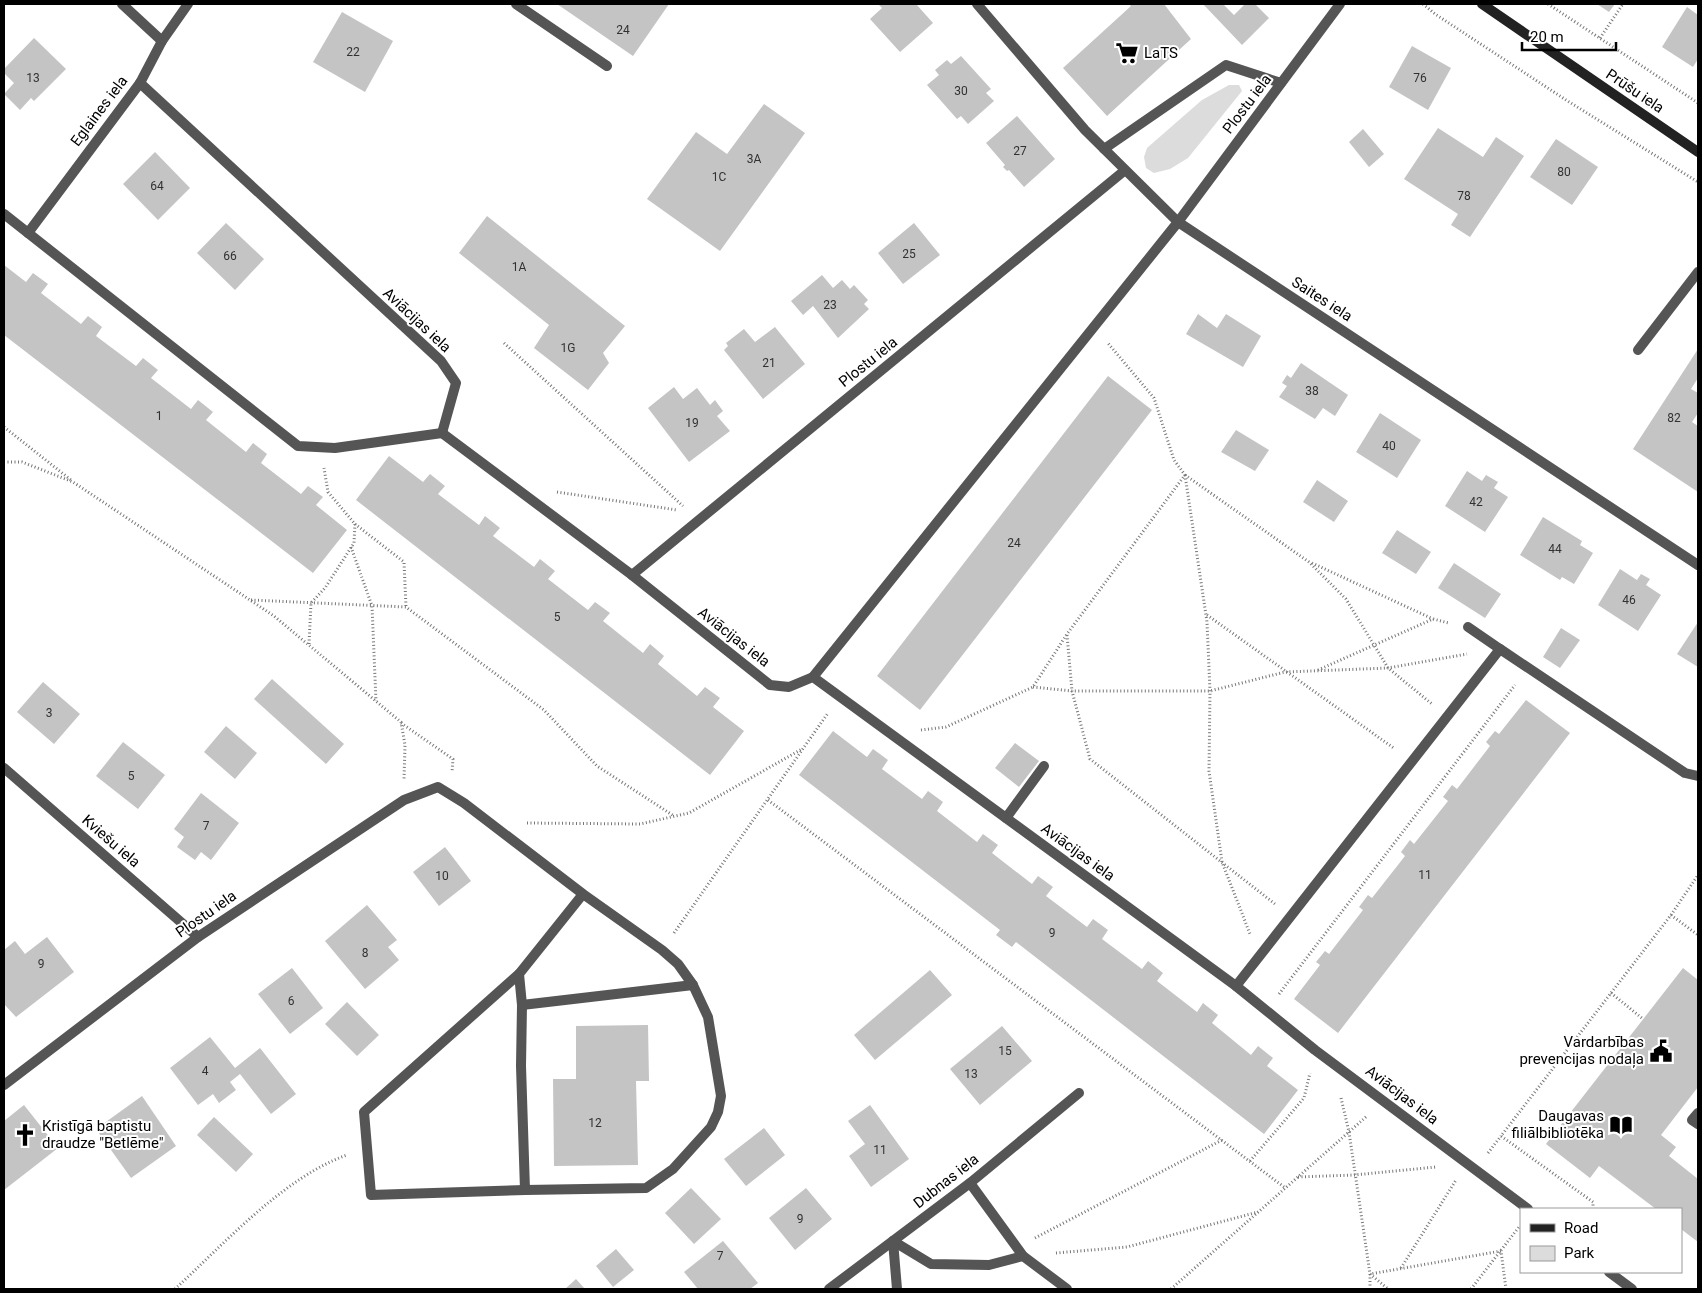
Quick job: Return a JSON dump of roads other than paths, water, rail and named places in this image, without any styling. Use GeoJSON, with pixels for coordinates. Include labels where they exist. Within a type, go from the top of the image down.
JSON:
{"type":"FeatureCollection","features":[{"type":"Feature","properties":{"kind":"street"},"geometry":{"type":"LineString","coordinates":[[122,4],[162,41]]}},
{"type":"Feature","properties":{"kind":"street","name":"Eglaines iela"},"geometry":{"type":"LineString","coordinates":[[28,233],[140,83],[162,41],[188,4]]}},
{"type":"Feature","properties":{"kind":"street"},"geometry":{"type":"LineString","coordinates":[[516,4],[607,66]]}},
{"type":"Feature","properties":{"kind":"street","name":"Saites iela"},"geometry":{"type":"LineString","coordinates":[[977,4],[1085,130],[1124,171],[1178,222],[1698,565]]}},
{"type":"Feature","properties":{"kind":"street","name":"Plostu iela"},"geometry":{"type":"LineString","coordinates":[[813,677],[1178,222],[1340,4]]}},
{"type":"Feature","properties":{"kind":"street","name":"Prūšu iela"},"geometry":{"type":"LineString","coordinates":[[1482,4],[1698,152]]}},
{"type":"Feature","properties":{"kind":"street"},"geometry":{"type":"LineString","coordinates":[[1104,149],[1226,65],[1280,83]]}},
{"type":"Feature","properties":{"kind":"street","name":"Aviācijas iela"},"geometry":{"type":"LineString","coordinates":[[140,83],[441,361],[456,383],[442,433],[632,575],[770,685],[789,687],[813,677],[1236,986],[1314,1050],[1337,1065],[1527,1208]]}},
{"type":"Feature","properties":{"kind":"street","name":"Plostu iela"},"geometry":{"type":"LineString","coordinates":[[632,575],[1124,171]]}},
{"type":"Feature","properties":{"kind":"street"},"geometry":{"type":"LineString","coordinates":[[4,214],[298,446],[335,448],[442,433]]}},
{"type":"Feature","properties":{"kind":"street"},"geometry":{"type":"LineString","coordinates":[[1638,350],[1698,272]]}},
{"type":"Feature","properties":{"kind":"street"},"geometry":{"type":"LineString","coordinates":[[1468,627],[1685,773],[1698,776]]}},
{"type":"Feature","properties":{"kind":"street"},"geometry":{"type":"LineString","coordinates":[[1236,986],[1500,649]]}},
{"type":"Feature","properties":{"kind":"street"},"geometry":{"type":"LineString","coordinates":[[1006,818],[1044,766]]}},
{"type":"Feature","properties":{"kind":"street","name":"Kviešu iela"},"geometry":{"type":"LineString","coordinates":[[4,768],[198,936]]}},
{"type":"Feature","properties":{"kind":"street","name":"Plostu iela"},"geometry":{"type":"LineString","coordinates":[[4,1085],[198,936],[404,800],[438,787],[583,894]]}},
{"type":"Feature","properties":{"kind":"street"},"geometry":{"type":"LineString","coordinates":[[583,894],[662,950],[678,964],[693,985],[708,1018],[721,1096],[718,1112],[711,1127],[673,1169],[646,1188],[371,1195],[364,1112],[519,974],[583,894]]}},
{"type":"Feature","properties":{"kind":"street"},"geometry":{"type":"LineString","coordinates":[[519,974],[522,1005],[521,1066],[525,1190]]}},
{"type":"Feature","properties":{"kind":"street"},"geometry":{"type":"LineString","coordinates":[[522,1005],[693,985]]}},
{"type":"Feature","properties":{"kind":"street","name":"Dubnas iela"},"geometry":{"type":"LineString","coordinates":[[829,1289],[970,1183],[1079,1093]]}},
{"type":"Feature","properties":{"kind":"street"},"geometry":{"type":"LineString","coordinates":[[1698,1113],[1692,1120],[1698,1124]]}},
{"type":"Feature","properties":{"kind":"street"},"geometry":{"type":"LineString","coordinates":[[970,1183],[1023,1256],[1067,1289]]}},
{"type":"Feature","properties":{"kind":"street"},"geometry":{"type":"LineString","coordinates":[[893,1241],[932,1264],[990,1265],[1023,1256]]}},
{"type":"Feature","properties":{"kind":"street"},"geometry":{"type":"LineString","coordinates":[[893,1241],[897,1289]]}},
{"type":"Feature","properties":{"kind":"street"},"geometry":{"type":"LineString","coordinates":[[1611,1273],[1632,1289]]}},
{"type":"Feature","properties":{"kind":"place","name":"LaTS"},"geometry":{"type":"Point","coordinates":[1127,53]}},
{"type":"Feature","properties":{"kind":"place","name":"Vardarbības prevencijas nodaļa"},"geometry":{"type":"Point","coordinates":[1661,1051]}},
{"type":"Feature","properties":{"kind":"place","name":"Daugavas filiālbibliotēka"},"geometry":{"type":"Point","coordinates":[1621,1125]}},
{"type":"Feature","properties":{"kind":"place","name":"Kristīgā baptistu draudze \"Betlēme\""},"geometry":{"type":"Point","coordinates":[25,1135]}}]}
